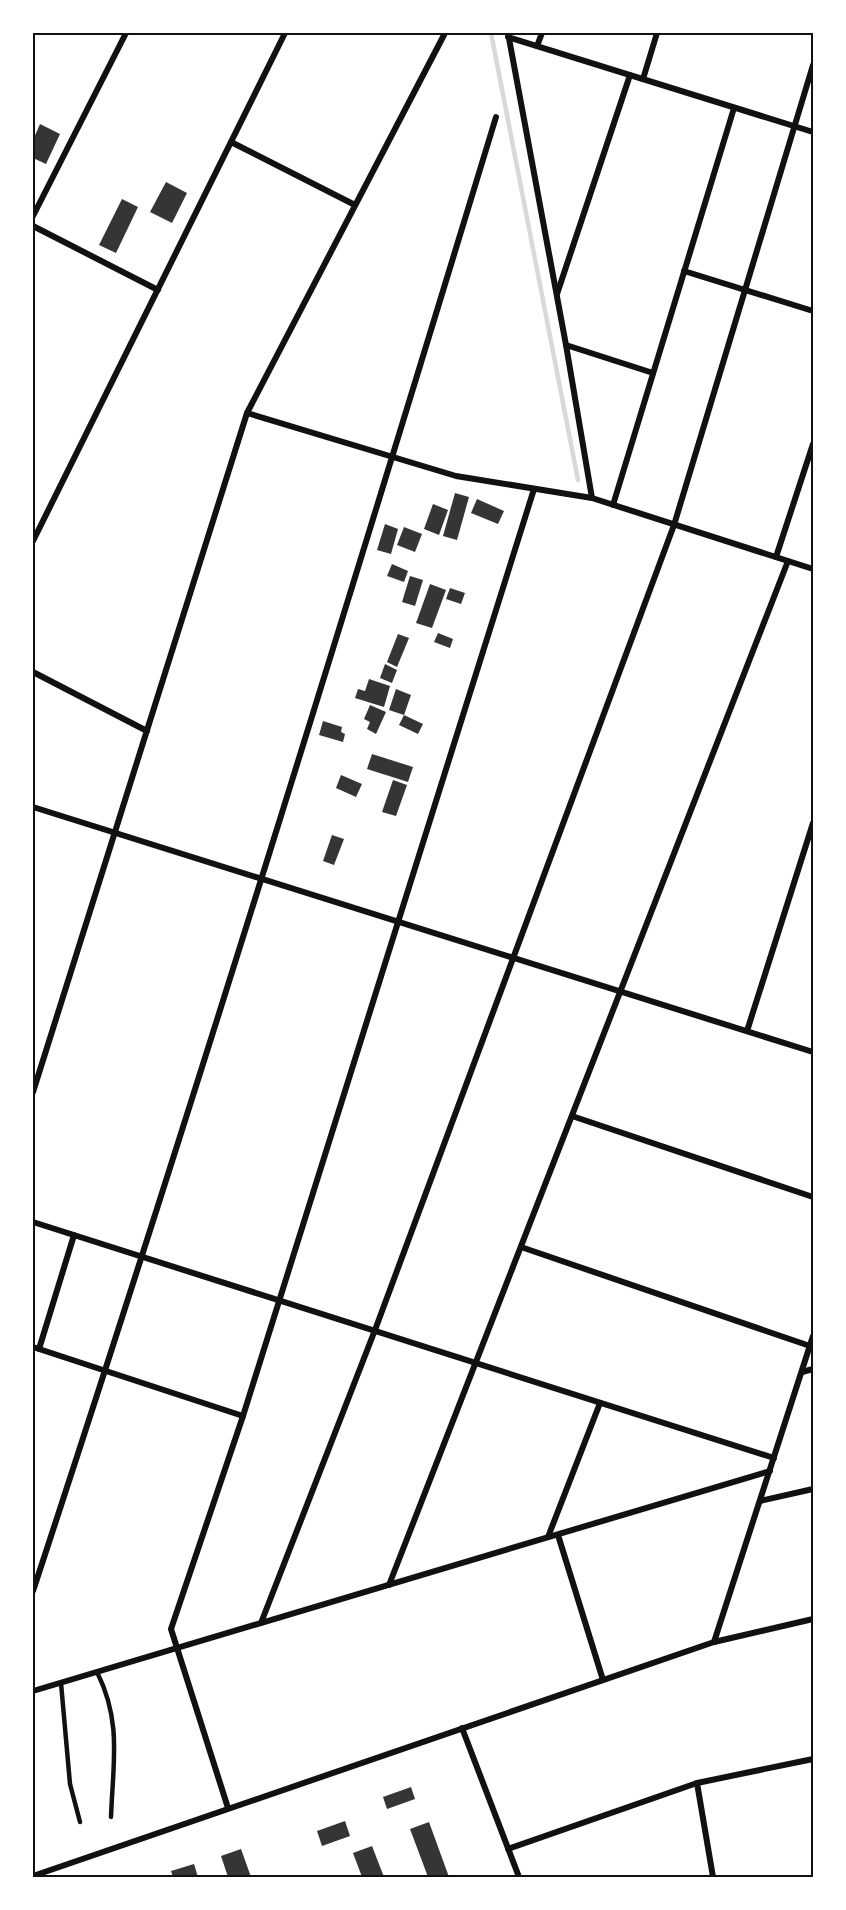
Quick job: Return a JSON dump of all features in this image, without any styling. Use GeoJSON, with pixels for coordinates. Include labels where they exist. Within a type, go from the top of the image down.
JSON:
{"type":"FeatureCollection","features":[{"type":"Feature","properties":{"kind":"street"},"geometry":{"type":"LineString","coordinates":[[33,216],[126,33]]}},
{"type":"Feature","properties":{"kind":"street"},"geometry":{"type":"LineString","coordinates":[[33,541],[285,33]]}},
{"type":"Feature","properties":{"kind":"street"},"geometry":{"type":"LineString","coordinates":[[33,1092],[247,413],[445,33]]}},
{"type":"Feature","properties":{"kind":"street"},"geometry":{"type":"LineString","coordinates":[[537,46],[542,33]]}},
{"type":"Feature","properties":{"kind":"street"},"geometry":{"type":"LineString","coordinates":[[643,79],[657,33]]}},
{"type":"Feature","properties":{"kind":"street"},"geometry":{"type":"LineString","coordinates":[[508,35],[813,132]]}},
{"type":"Feature","properties":{"kind":"street"},"geometry":{"type":"LineString","coordinates":[[508,35],[592,498]]}},
{"type":"Feature","properties":{"kind":"street"},"geometry":{"type":"LineString","coordinates":[[261,1623],[375,1330],[674,525],[813,65]]}},
{"type":"Feature","properties":{"kind":"street"},"geometry":{"type":"LineString","coordinates":[[557,295],[630,75]]}},
{"type":"Feature","properties":{"kind":"street"},"geometry":{"type":"LineString","coordinates":[[613,505],[734,108]]}},
{"type":"Feature","properties":{"kind":"street"},"geometry":{"type":"LineString","coordinates":[[33,1591],[105,1371],[392,459],[496,117]]}},
{"type":"Feature","properties":{"kind":"street"},"geometry":{"type":"LineString","coordinates":[[231,142],[356,205]]}},
{"type":"Feature","properties":{"kind":"street"},"geometry":{"type":"LineString","coordinates":[[33,226],[158,290]]}},
{"type":"Feature","properties":{"kind":"street"},"geometry":{"type":"LineString","coordinates":[[684,271],[813,311]]}},
{"type":"Feature","properties":{"kind":"street"},"geometry":{"type":"LineString","coordinates":[[566,345],[653,373]]}},
{"type":"Feature","properties":{"kind":"street"},"geometry":{"type":"LineString","coordinates":[[247,413],[392,459],[456,476],[592,498],[813,569]]}},
{"type":"Feature","properties":{"kind":"street"},"geometry":{"type":"LineString","coordinates":[[776,558],[813,444]]}},
{"type":"Feature","properties":{"kind":"street"},"geometry":{"type":"LineString","coordinates":[[805,468],[813,470]]}},
{"type":"Feature","properties":{"kind":"street"},"geometry":{"type":"LineString","coordinates":[[228,1808],[171,1629],[243,1416],[534,489]]}},
{"type":"Feature","properties":{"kind":"street"},"geometry":{"type":"LineString","coordinates":[[389,1585],[788,561]]}},
{"type":"Feature","properties":{"kind":"street"},"geometry":{"type":"LineString","coordinates":[[33,672],[147,731]]}},
{"type":"Feature","properties":{"kind":"street"},"geometry":{"type":"LineString","coordinates":[[33,807],[813,1052]]}},
{"type":"Feature","properties":{"kind":"street"},"geometry":{"type":"LineString","coordinates":[[747,1031],[813,823]]}},
{"type":"Feature","properties":{"kind":"street"},"geometry":{"type":"LineString","coordinates":[[572,1116],[813,1197]]}},
{"type":"Feature","properties":{"kind":"street"},"geometry":{"type":"LineString","coordinates":[[33,1222],[774,1458]]}},
{"type":"Feature","properties":{"kind":"street"},"geometry":{"type":"LineString","coordinates":[[74,1235],[36,1348],[243,1416]]}},
{"type":"Feature","properties":{"kind":"street"},"geometry":{"type":"LineString","coordinates":[[520,1247],[810,1346]]}},
{"type":"Feature","properties":{"kind":"street"},"geometry":{"type":"LineString","coordinates":[[714,1642],[813,1336]]}},
{"type":"Feature","properties":{"kind":"street"},"geometry":{"type":"LineString","coordinates":[[802,1372],[813,1369]]}},
{"type":"Feature","properties":{"kind":"street"},"geometry":{"type":"LineString","coordinates":[[549,1537],[600,1403]]}},
{"type":"Feature","properties":{"kind":"street"},"geometry":{"type":"LineString","coordinates":[[33,1691],[770,1471]]}},
{"type":"Feature","properties":{"kind":"street"},"geometry":{"type":"LineString","coordinates":[[760,1501],[813,1489]]}},
{"type":"Feature","properties":{"kind":"street"},"geometry":{"type":"LineString","coordinates":[[558,1534],[603,1680]]}},
{"type":"Feature","properties":{"kind":"street"},"geometry":{"type":"LineString","coordinates":[[33,1876],[714,1642],[813,1619]]}},
{"type":"Feature","properties":{"kind":"street"},"geometry":{"type":"LineString","coordinates":[[462,1728],[519,1877]]}},
{"type":"Feature","properties":{"kind":"street"},"geometry":{"type":"LineString","coordinates":[[508,1849],[697,1783],[813,1759]]}},
{"type":"Feature","properties":{"kind":"street"},"geometry":{"type":"LineString","coordinates":[[697,1783],[712,1877]]}},
{"type":"Feature","properties":{"kind":"lane"},"geometry":{"type":"LineString","coordinates":[[97,1671],[109,1696],[114,1716],[111,1817]]}},
{"type":"Feature","properties":{"kind":"lane"},"geometry":{"type":"LineString","coordinates":[[61,1683],[70,1784],[80,1822]]}},
{"type":"Feature","properties":{"kind":"building"},"geometry":{"type":"Polygon","coordinates":[[[40,124],[60,134],[46,164],[33,158],[33,140],[40,124]]]}},
{"type":"Feature","properties":{"kind":"building"},"geometry":{"type":"Polygon","coordinates":[[[166,182],[187,193],[172,223],[150,212],[166,182]]]}},
{"type":"Feature","properties":{"kind":"building"},"geometry":{"type":"Polygon","coordinates":[[[122,199],[138,207],[116,253],[99,245],[122,199]]]}},
{"type":"Feature","properties":{"kind":"building"},"geometry":{"type":"Polygon","coordinates":[[[455,493],[469,497],[457,540],[443,536],[455,493]]]}},
{"type":"Feature","properties":{"kind":"building"},"geometry":{"type":"Polygon","coordinates":[[[477,499],[504,511],[498,524],[471,513],[477,499]]]}},
{"type":"Feature","properties":{"kind":"building"},"geometry":{"type":"Polygon","coordinates":[[[433,504],[448,510],[439,535],[424,529],[433,504]]]}},
{"type":"Feature","properties":{"kind":"building"},"geometry":{"type":"Polygon","coordinates":[[[385,524],[398,529],[391,554],[377,550],[385,524]]]}},
{"type":"Feature","properties":{"kind":"building"},"geometry":{"type":"Polygon","coordinates":[[[404,527],[422,534],[415,552],[397,545],[404,527]]]}},
{"type":"Feature","properties":{"kind":"building"},"geometry":{"type":"Polygon","coordinates":[[[392,564],[408,571],[404,582],[387,576],[392,564]]]}},
{"type":"Feature","properties":{"kind":"building"},"geometry":{"type":"Polygon","coordinates":[[[410,576],[423,580],[415,606],[402,602],[410,576]]]}},
{"type":"Feature","properties":{"kind":"building"},"geometry":{"type":"Polygon","coordinates":[[[430,584],[446,590],[432,628],[416,623],[430,584]]]}},
{"type":"Feature","properties":{"kind":"building"},"geometry":{"type":"Polygon","coordinates":[[[450,588],[465,593],[461,604],[446,599],[450,588]]]}},
{"type":"Feature","properties":{"kind":"building"},"geometry":{"type":"Polygon","coordinates":[[[438,633],[453,639],[450,648],[434,642],[438,633]]]}},
{"type":"Feature","properties":{"kind":"building"},"geometry":{"type":"Polygon","coordinates":[[[398,634],[409,638],[397,667],[387,662],[398,634]]]}},
{"type":"Feature","properties":{"kind":"building"},"geometry":{"type":"Polygon","coordinates":[[[385,664],[397,670],[392,683],[380,678],[385,664]]]}},
{"type":"Feature","properties":{"kind":"building"},"geometry":{"type":"Polygon","coordinates":[[[369,679],[390,686],[384,707],[355,698],[358,689],[365,691],[369,679]]]}},
{"type":"Feature","properties":{"kind":"building"},"geometry":{"type":"Polygon","coordinates":[[[396,689],[411,695],[404,715],[389,710],[396,689]]]}},
{"type":"Feature","properties":{"kind":"building"},"geometry":{"type":"Polygon","coordinates":[[[370,705],[386,712],[376,734],[367,729],[370,722],[364,719],[370,705]]]}},
{"type":"Feature","properties":{"kind":"building"},"geometry":{"type":"Polygon","coordinates":[[[404,715],[423,724],[418,734],[399,725],[404,715]]]}},
{"type":"Feature","properties":{"kind":"building"},"geometry":{"type":"Polygon","coordinates":[[[323,721],[342,727],[341,732],[345,734],[343,742],[319,735],[323,721]]]}},
{"type":"Feature","properties":{"kind":"building"},"geometry":{"type":"Polygon","coordinates":[[[372,754],[413,767],[408,782],[367,769],[372,754]]]}},
{"type":"Feature","properties":{"kind":"building"},"geometry":{"type":"Polygon","coordinates":[[[341,775],[362,784],[356,797],[336,788],[341,775]]]}},
{"type":"Feature","properties":{"kind":"building"},"geometry":{"type":"Polygon","coordinates":[[[393,780],[407,785],[396,816],[382,812],[393,780]]]}},
{"type":"Feature","properties":{"kind":"building"},"geometry":{"type":"Polygon","coordinates":[[[332,835],[344,839],[334,865],[323,861],[332,835]]]}},
{"type":"Feature","properties":{"kind":"building"},"geometry":{"type":"Polygon","coordinates":[[[411,1787],[415,1799],[387,1809],[383,1797],[411,1787]]]}},
{"type":"Feature","properties":{"kind":"building"},"geometry":{"type":"Polygon","coordinates":[[[345,1821],[350,1836],[322,1846],[317,1831],[345,1821]]]}},
{"type":"Feature","properties":{"kind":"building"},"geometry":{"type":"Polygon","coordinates":[[[429,1822],[449,1877],[428,1877],[410,1829],[429,1822]]]}},
{"type":"Feature","properties":{"kind":"building"},"geometry":{"type":"Polygon","coordinates":[[[372,1846],[384,1877],[362,1877],[353,1853],[372,1846]]]}},
{"type":"Feature","properties":{"kind":"building"},"geometry":{"type":"Polygon","coordinates":[[[241,1849],[251,1877],[228,1877],[221,1856],[241,1849]]]}},
{"type":"Feature","properties":{"kind":"building"},"geometry":{"type":"Polygon","coordinates":[[[194,1864],[198,1877],[173,1877],[171,1871],[194,1864]]]}},
{"type":"Feature","properties":{"kind":"waterway"},"geometry":{"type":"LineString","coordinates":[[491,33],[578,480]]}}]}
